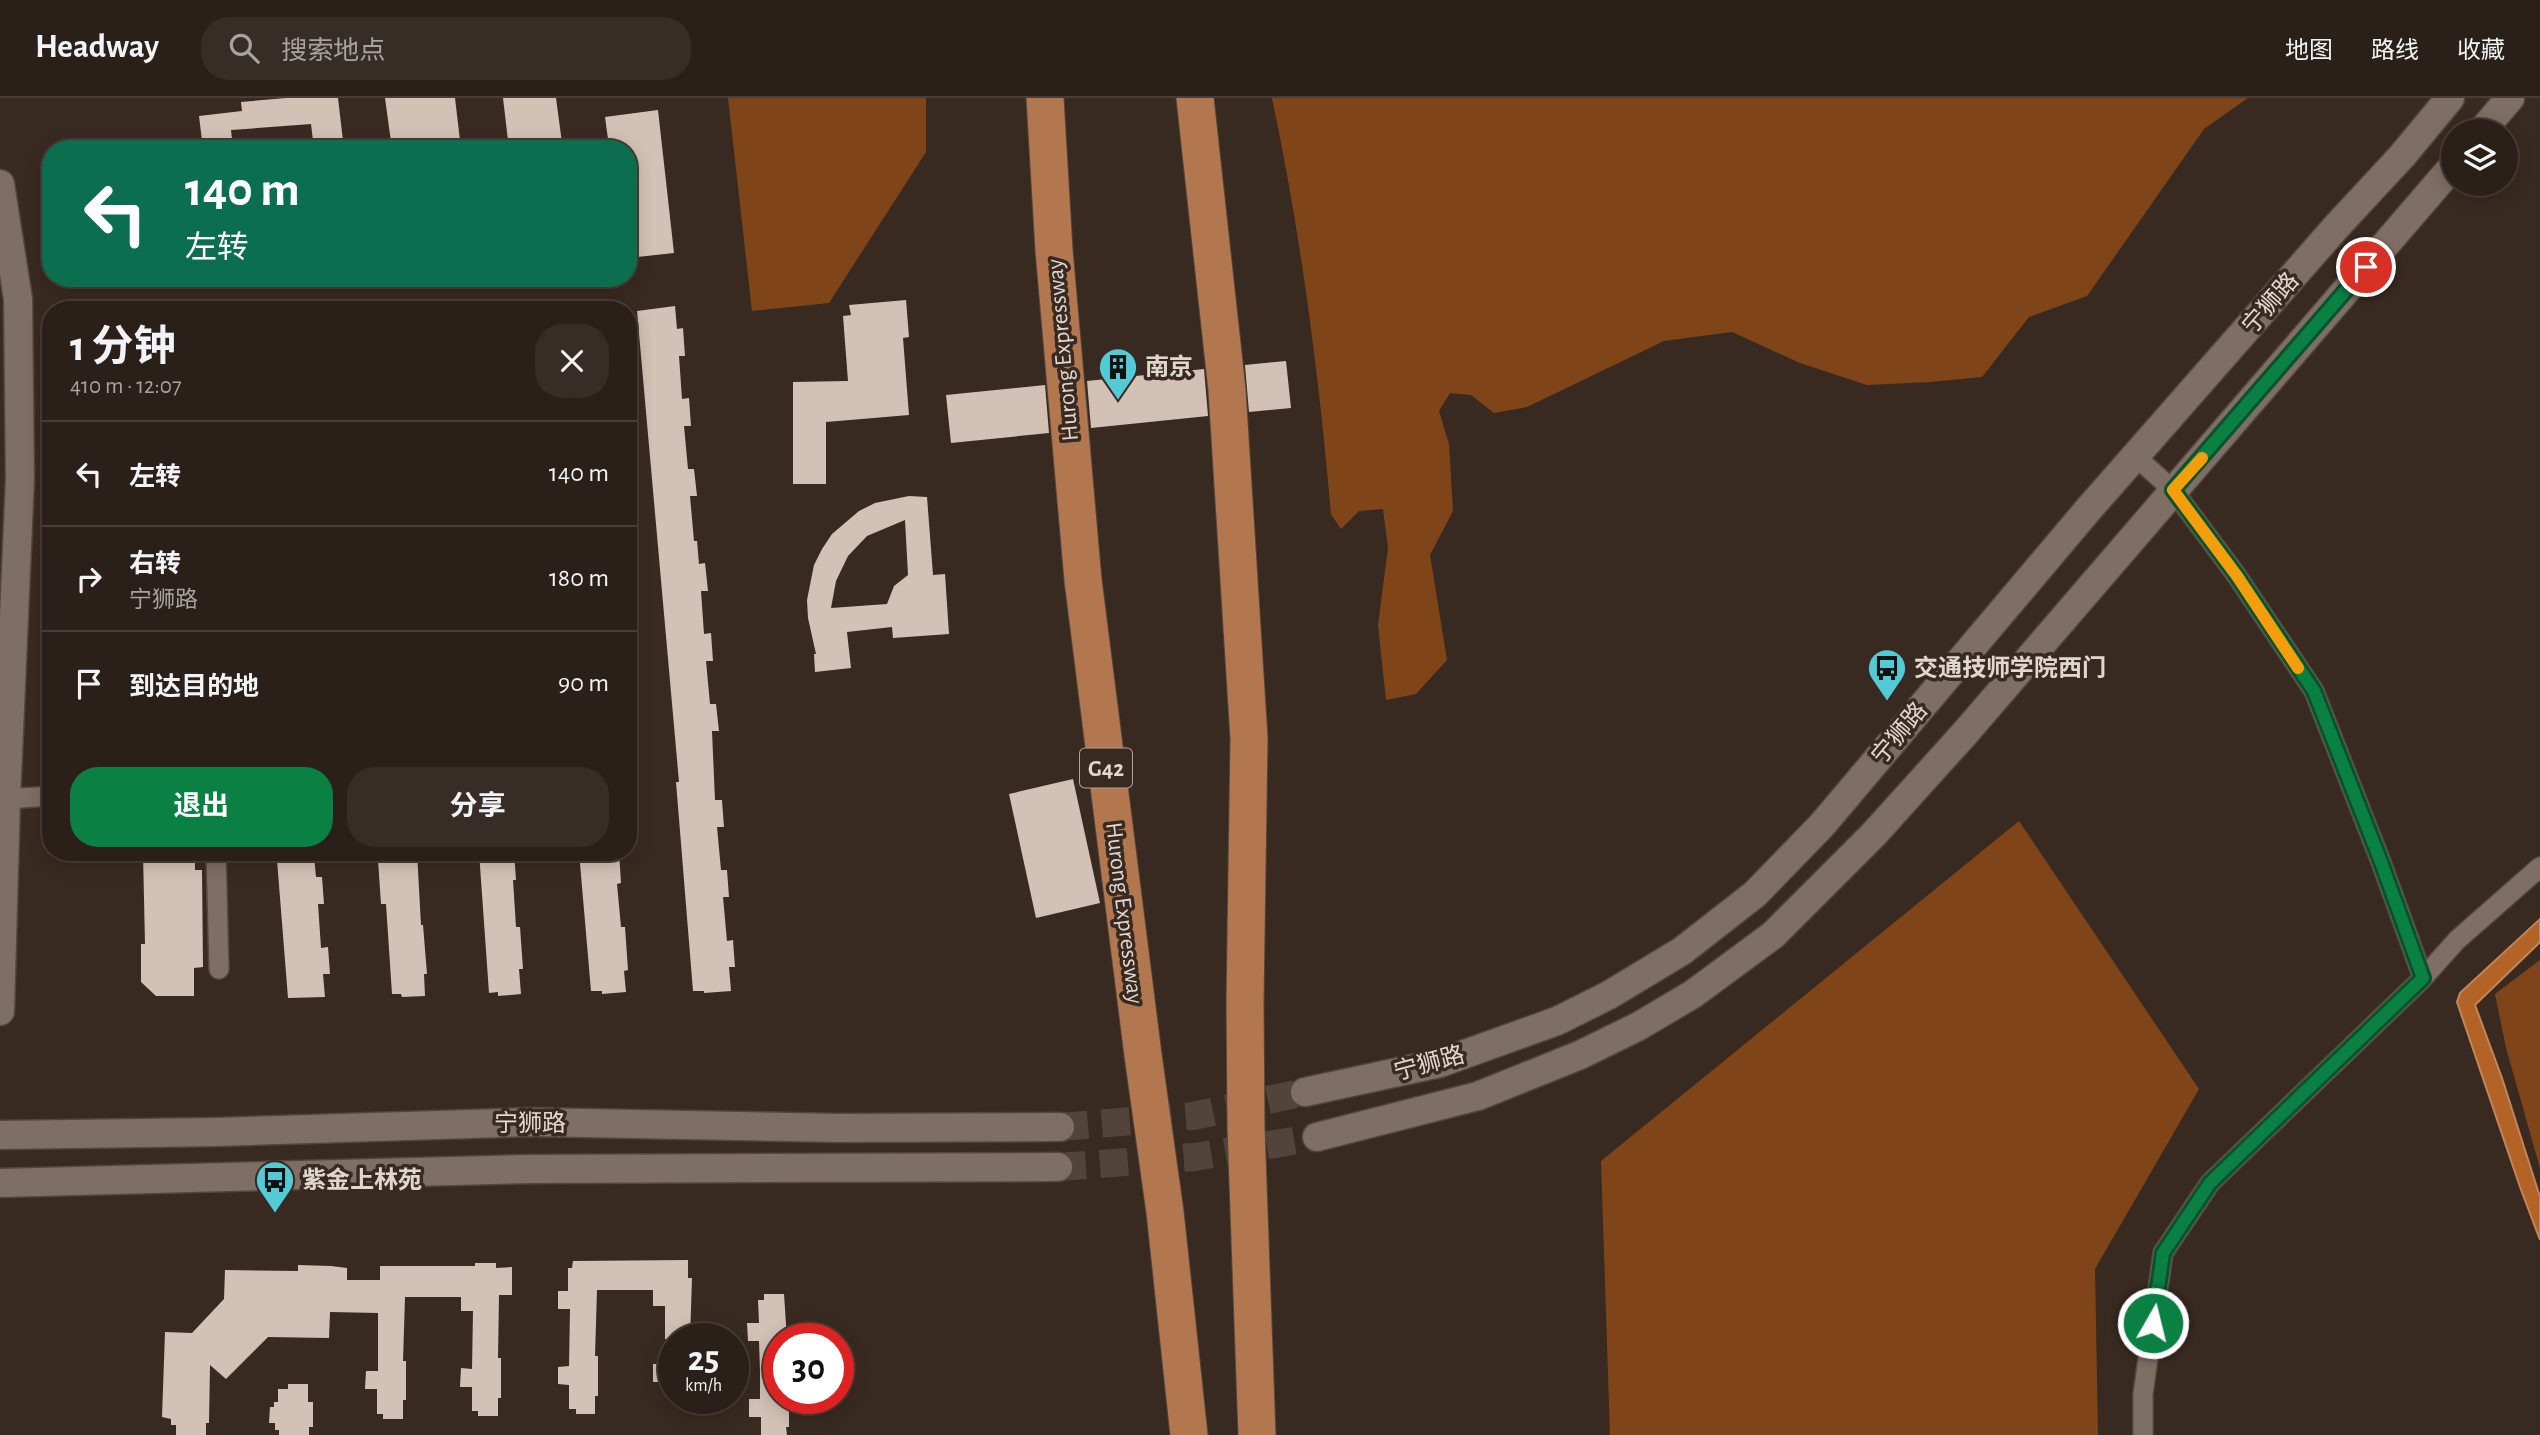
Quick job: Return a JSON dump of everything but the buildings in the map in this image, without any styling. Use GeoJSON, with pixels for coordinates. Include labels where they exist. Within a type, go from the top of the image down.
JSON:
{"type":"FeatureCollection","features":[{"type":"Feature","properties":{"kind":"highway","name":"Hurong Expressway"},"geometry":{"type":"LineString","coordinates":[[1045,98],[1054,250],[1083,580],[1143,1055],[1166,1212],[1189,1435]]}},
{"type":"Feature","properties":{"kind":"highway"},"geometry":{"type":"LineString","coordinates":[[1195,98],[1227,390],[1250,738],[1244,1002],[1257,1435]]}},
{"type":"Feature","properties":{"kind":"main road","name":"宁狮路"},"geometry":{"type":"LineString","coordinates":[[1306,1092],[1440,1063],[1557,1021],[1609,995],[1682,951],[1755,894],[1822,825],[1991,623],[2450,98]]}},
{"type":"Feature","properties":{"kind":"main road"},"geometry":{"type":"LineString","coordinates":[[2492,119],[2510,98]]}},
{"type":"Feature","properties":{"kind":"main road","name":"宁狮路"},"geometry":{"type":"LineString","coordinates":[[1317,1136],[1478,1096],[1580,1055],[1639,1026],[1693,994],[1773,935],[1874,834],[1966,732],[2441,180]]}},
{"type":"Feature","properties":{"kind":"main road"},"geometry":{"type":"LineString","coordinates":[[0,184],[18,299],[10,479],[0,1011]]}},
{"type":"Feature","properties":{"kind":"main road","name":"宁狮路"},"geometry":{"type":"LineString","coordinates":[[0,1135],[216,1132],[531,1122],[838,1128],[1060,1127]]}},
{"type":"Feature","properties":{"kind":"main road","name":"宁狮路"},"geometry":{"type":"LineString","coordinates":[[0,1183],[530,1169],[1058,1167]]}},
{"type":"Feature","properties":{"kind":"street"},"geometry":{"type":"LineString","coordinates":[[2136,457],[2173,490],[2237,576],[2314,691],[2423,978]]}},
{"type":"Feature","properties":{"kind":"street"},"geometry":{"type":"LineString","coordinates":[[6,799],[42,797]]}},
{"type":"Feature","properties":{"kind":"street"},"geometry":{"type":"LineString","coordinates":[[216,861],[219,969]]}},
{"type":"Feature","properties":{"kind":"street"},"geometry":{"type":"LineString","coordinates":[[2143,1435],[2143,1394],[2163,1253],[2210,1183],[2423,978],[2457,940],[2540,867]]}},
{"type":"Feature","properties":{"kind":"shaded area"},"geometry":{"type":"Polygon","coordinates":[[[728,98],[926,98],[926,152],[829,303],[752,311],[728,98]]]}},
{"type":"Feature","properties":{"kind":"shaded area"},"geometry":{"type":"Polygon","coordinates":[[[1272,98],[2248,98],[2204,129],[2087,296],[2029,317],[1982,377],[1867,385],[1800,363],[1732,332],[1664,341],[1527,407],[1494,413],[1471,395],[1450,393],[1439,411],[1449,444],[1453,511],[1430,555],[1447,660],[1416,694],[1386,700],[1378,625],[1388,548],[1383,509],[1359,511],[1341,529],[1331,514],[1308,305],[1272,98]]]}},
{"type":"Feature","properties":{"kind":"shaded area"},"geometry":{"type":"Polygon","coordinates":[[[2019,821],[2199,1089],[2095,1269],[2098,1435],[1610,1435],[1601,1161],[2019,821]]]}},
{"type":"Feature","properties":{"kind":"shaded area"},"geometry":{"type":"Polygon","coordinates":[[[2540,919],[2540,942],[2475,1005],[2502,1078],[2540,1197],[2540,1240],[2457,1002],[2460,993],[2540,919]]]}},
{"type":"Feature","properties":{"kind":"shaded area"},"geometry":{"type":"Polygon","coordinates":[[[2540,960],[2540,1168],[2506,1048],[2495,994],[2540,960]]]}},
{"type":"Feature","properties":{"kind":"tunnel"},"geometry":{"type":"LineString","coordinates":[[1060,1127],[1193,1116],[1305,1092]]}},
{"type":"Feature","properties":{"kind":"tunnel"},"geometry":{"type":"LineString","coordinates":[[1058,1167],[1195,1157],[1317,1137]]}},
{"type":"Feature","properties":{"kind":"slow traffic"},"geometry":{"type":"LineString","coordinates":[[2202,458],[2173,490],[2237,576],[2298,668]]}},
{"type":"Feature","properties":{"kind":"place","name":"南京"},"geometry":{"type":"Point","coordinates":[1118,401]}},
{"type":"Feature","properties":{"kind":"place","name":"交通技师学院西门"},"geometry":{"type":"Point","coordinates":[1887,702]}},
{"type":"Feature","properties":{"kind":"place","name":"紫金上林苑"},"geometry":{"type":"Point","coordinates":[275,1214]}},
{"type":"Feature","properties":{"kind":"route"},"geometry":{"type":"LineString","coordinates":[[2153,1323],[2163,1253],[2210,1183],[2423,978],[2314,691],[2237,576],[2173,490],[2366,267]]}}]}
